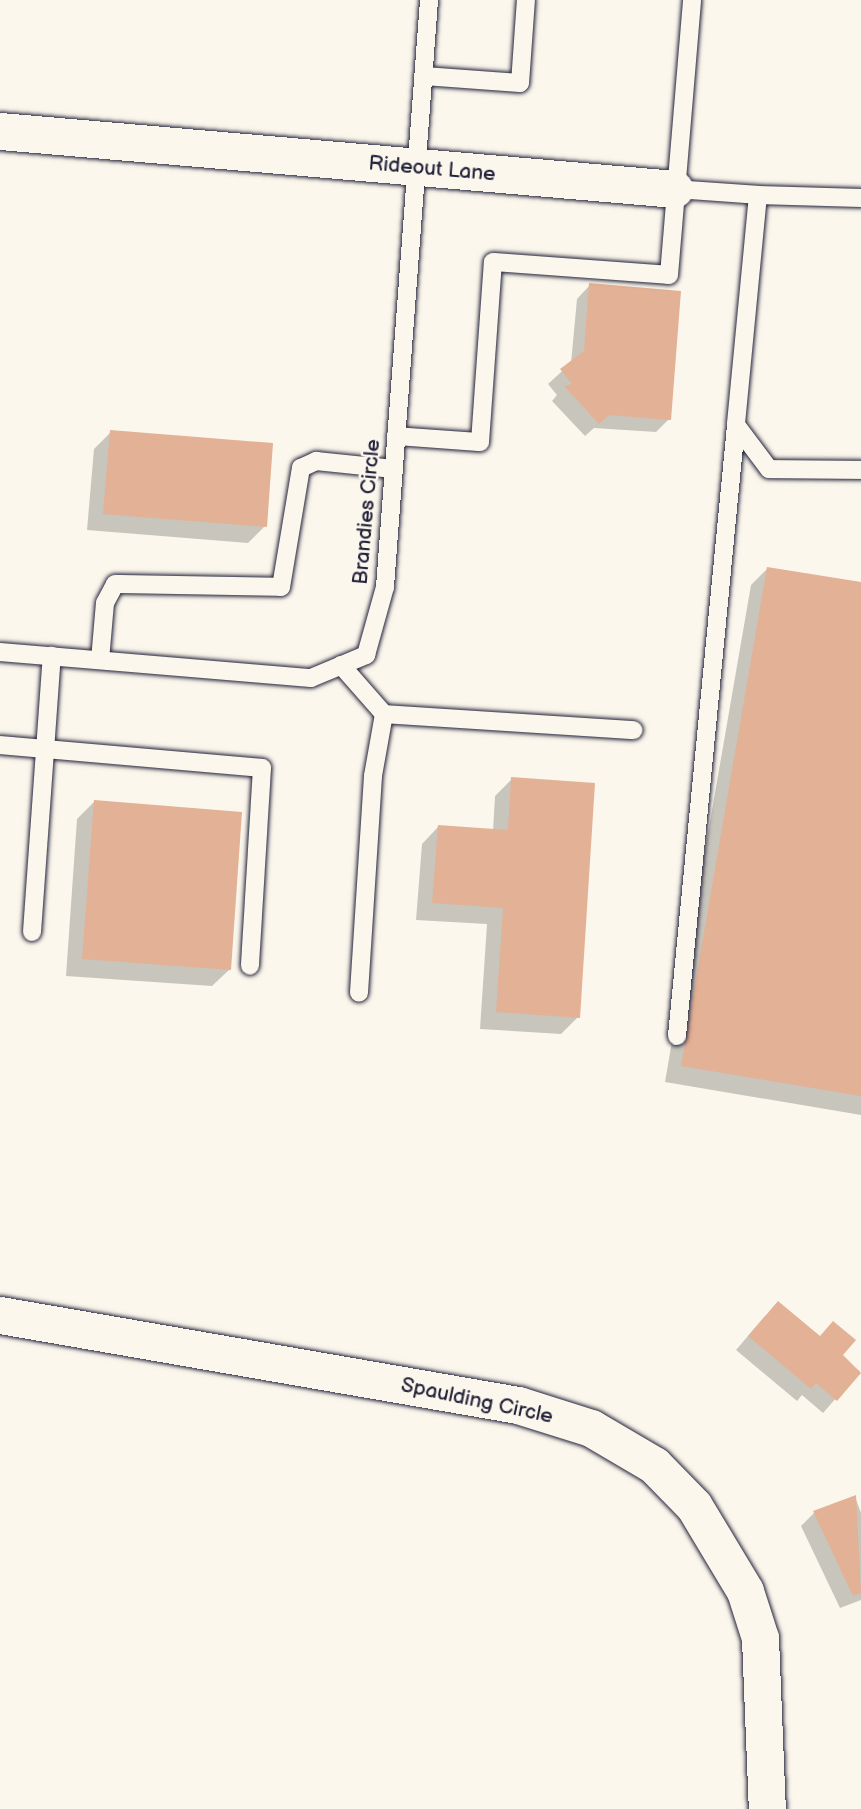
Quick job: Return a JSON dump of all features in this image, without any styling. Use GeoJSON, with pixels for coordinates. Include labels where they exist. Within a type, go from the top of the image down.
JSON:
{"type":"FeatureCollection","features":[{"type":"Feature","properties":{"kind":"street","name":"Rideout Lane"},"geometry":{"type":"LineString","coordinates":[[0,131],[675,189]]}},
{"type":"Feature","properties":{"kind":"street","name":"Spaulding Circle"},"geometry":{"type":"LineString","coordinates":[[0,1315],[518,1405],[591,1427],[654,1465],[694,1506],[745,1591],[760,1638],[767,1809]]}},
{"type":"Feature","properties":{"kind":"lane","name":"Brandies Circle"},"geometry":{"type":"LineString","coordinates":[[0,652],[311,678],[366,655],[382,598],[429,0]]}},
{"type":"Feature","properties":{"kind":"lane"},"geometry":{"type":"LineString","coordinates":[[424,76],[520,83],[526,0]]}},
{"type":"Feature","properties":{"kind":"lane"},"geometry":{"type":"LineString","coordinates":[[396,436],[480,442],[493,262],[669,275],[692,0]]}},
{"type":"Feature","properties":{"kind":"lane"},"geometry":{"type":"LineString","coordinates":[[675,189],[861,198]]}},
{"type":"Feature","properties":{"kind":"lane"},"geometry":{"type":"LineString","coordinates":[[677,1036],[758,195]]}},
{"type":"Feature","properties":{"kind":"lane"},"geometry":{"type":"LineString","coordinates":[[736,425],[769,469],[861,470]]}},
{"type":"Feature","properties":{"kind":"lane"},"geometry":{"type":"LineString","coordinates":[[100,660],[105,603],[116,584],[281,587],[301,467],[316,461],[394,468]]}},
{"type":"Feature","properties":{"kind":"lane"},"geometry":{"type":"LineString","coordinates":[[32,932],[52,656]]}},
{"type":"Feature","properties":{"kind":"lane"},"geometry":{"type":"LineString","coordinates":[[341,665],[384,715],[633,730]]}},
{"type":"Feature","properties":{"kind":"lane"},"geometry":{"type":"LineString","coordinates":[[359,993],[373,776],[384,715]]}},
{"type":"Feature","properties":{"kind":"lane"},"geometry":{"type":"LineString","coordinates":[[0,745],[262,768],[250,966]]}},
{"type":"Feature","properties":{"kind":"building"},"geometry":{"type":"Polygon","coordinates":[[[589,283],[681,291],[671,420],[609,415],[599,424],[564,386],[572,384],[560,369],[584,351],[589,283]]]}},
{"type":"Feature","properties":{"kind":"building"},"geometry":{"type":"Polygon","coordinates":[[[110,430],[273,443],[267,527],[103,514],[110,430]]]}},
{"type":"Feature","properties":{"kind":"building"},"geometry":{"type":"Polygon","coordinates":[[[767,567],[861,582],[861,1096],[681,1066],[767,567]]]}},
{"type":"Feature","properties":{"kind":"building"},"geometry":{"type":"Polygon","coordinates":[[[511,777],[595,783],[580,1018],[496,1012],[503,908],[432,903],[438,825],[508,830],[511,777]]]}},
{"type":"Feature","properties":{"kind":"building"},"geometry":{"type":"Polygon","coordinates":[[[94,800],[242,812],[231,970],[82,959],[94,800]]]}},
{"type":"Feature","properties":{"kind":"building"},"geometry":{"type":"Polygon","coordinates":[[[778,1301],[820,1336],[833,1321],[856,1340],[843,1355],[861,1373],[837,1401],[816,1383],[811,1389],[748,1336],[778,1301]]]}},
{"type":"Feature","properties":{"kind":"building"},"geometry":{"type":"Polygon","coordinates":[[[856,1495],[861,1593],[853,1596],[813,1511],[856,1495]]]}}]}
